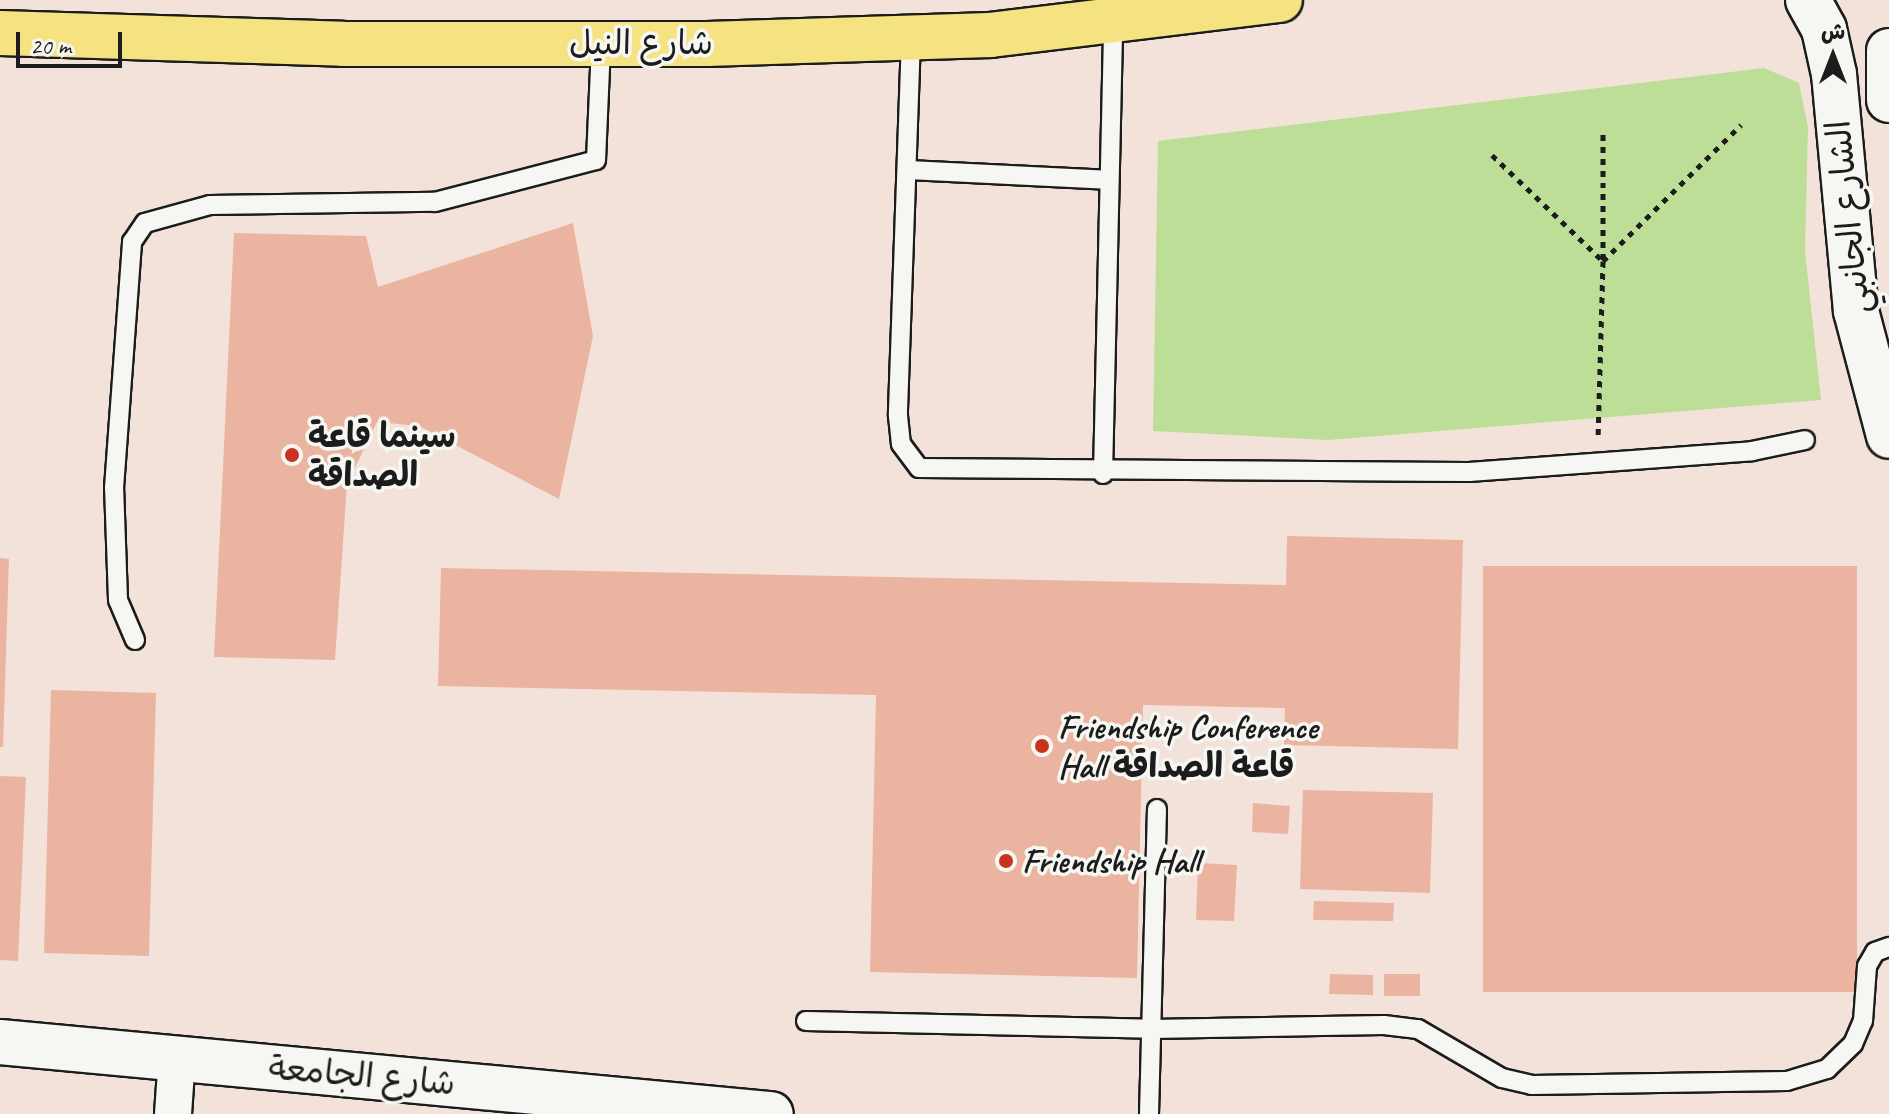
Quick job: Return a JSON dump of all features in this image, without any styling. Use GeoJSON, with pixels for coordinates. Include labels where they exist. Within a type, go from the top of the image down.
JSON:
{"type":"FeatureCollection","features":[{"type":"Feature","properties":{"kind":"main road","name":"شارع النيل"},"geometry":{"type":"LineString","coordinates":[[0,33],[96,19],[601,43],[911,37],[990,17],[1113,23],[1280,0]]}},
{"type":"Feature","properties":{"kind":"main road","name":"الشارع الجانبي"},"geometry":{"type":"LineString","coordinates":[[1808,0],[1834,74],[1856,311],[1889,436]]}},
{"type":"Feature","properties":{"kind":"main road"},"geometry":{"type":"LineString","coordinates":[[1889,51],[1889,100]]}},
{"type":"Feature","properties":{"kind":"main road","name":"شارع الجامعة"},"geometry":{"type":"LineString","coordinates":[[0,1042],[771,1114]]}},
{"type":"Feature","properties":{"kind":"street"},"geometry":{"type":"LineString","coordinates":[[173,1114],[177,1057]]}},
{"type":"Feature","properties":{"kind":"lane"},"geometry":{"type":"LineString","coordinates":[[1103,474],[1113,23]]}},
{"type":"Feature","properties":{"kind":"lane"},"geometry":{"type":"LineString","coordinates":[[911,37],[901,444],[919,468],[1103,474],[1469,472],[1597,463],[1805,440]]}},
{"type":"Feature","properties":{"kind":"lane"},"geometry":{"type":"LineString","coordinates":[[135,640],[118,600],[114,501],[132,242],[145,223],[210,205],[435,202],[596,160],[601,43]]}},
{"type":"Feature","properties":{"kind":"lane"},"geometry":{"type":"LineString","coordinates":[[907,170],[1108,180]]}},
{"type":"Feature","properties":{"kind":"lane"},"geometry":{"type":"LineString","coordinates":[[1149,1114],[1157,809]]}},
{"type":"Feature","properties":{"kind":"lane"},"geometry":{"type":"LineString","coordinates":[[806,1021],[1151,1029],[1418,1029],[1502,1078],[1532,1085],[1787,1081],[1827,1069],[1853,1044],[1863,1021],[1867,966],[1875,952],[1889,947]]}},
{"type":"Feature","properties":{"kind":"path"},"geometry":{"type":"LineString","coordinates":[[1603,261],[1741,125]]}},
{"type":"Feature","properties":{"kind":"path"},"geometry":{"type":"LineString","coordinates":[[1597,463],[1603,134]]}},
{"type":"Feature","properties":{"kind":"path"},"geometry":{"type":"LineString","coordinates":[[1492,155],[1603,261]]}},
{"type":"Feature","properties":{"kind":"green space"},"geometry":{"type":"Polygon","coordinates":[[[1764,68],[1799,83],[1808,127],[1805,251],[1821,400],[1328,440],[1153,431],[1158,141],[1764,68]]]}},
{"type":"Feature","properties":{"kind":"building","name":"سينما قاعة الصداقة"},"geometry":{"type":"Polygon","coordinates":[[[573,223],[593,336],[559,499],[419,426],[377,422],[347,484],[335,660],[214,657],[234,233],[366,236],[378,287],[573,223]]]}},
{"type":"Feature","properties":{"kind":"building","name":"Friendship Hall"},"geometry":{"type":"Polygon","coordinates":[[[1287,536],[1463,540],[1458,749],[1284,745],[1285,708],[1143,705],[1137,978],[870,972],[876,695],[438,686],[441,568],[1286,585],[1287,536]]]}},
{"type":"Feature","properties":{"kind":"building"},"geometry":{"type":"Polygon","coordinates":[[[0,558],[9,559],[3,747],[0,747],[0,558]]]}},
{"type":"Feature","properties":{"kind":"building"},"geometry":{"type":"Polygon","coordinates":[[[1483,566],[1857,566],[1857,992],[1483,992],[1483,566]]]}},
{"type":"Feature","properties":{"kind":"building"},"geometry":{"type":"Polygon","coordinates":[[[51,690],[156,693],[149,956],[44,953],[51,690]]]}},
{"type":"Feature","properties":{"kind":"building"},"geometry":{"type":"Polygon","coordinates":[[[0,776],[26,777],[18,961],[0,960],[0,776]]]}},
{"type":"Feature","properties":{"kind":"building"},"geometry":{"type":"Polygon","coordinates":[[[1303,790],[1433,793],[1430,893],[1300,889],[1303,790]]]}},
{"type":"Feature","properties":{"kind":"building"},"geometry":{"type":"Polygon","coordinates":[[[1253,803],[1290,806],[1288,834],[1252,832],[1253,803]]]}},
{"type":"Feature","properties":{"kind":"building"},"geometry":{"type":"Polygon","coordinates":[[[1198,863],[1237,865],[1234,921],[1196,920],[1198,863]]]}},
{"type":"Feature","properties":{"kind":"building"},"geometry":{"type":"Polygon","coordinates":[[[1314,901],[1394,903],[1393,921],[1313,920],[1314,901]]]}},
{"type":"Feature","properties":{"kind":"building"},"geometry":{"type":"Polygon","coordinates":[[[1330,974],[1373,975],[1373,995],[1329,994],[1330,974]]]}},
{"type":"Feature","properties":{"kind":"building"},"geometry":{"type":"Polygon","coordinates":[[[1384,974],[1420,974],[1420,996],[1384,996],[1384,974]]]}},
{"type":"Feature","properties":{"kind":"place","name":"سينما قاعة الصداقة"},"geometry":{"type":"Point","coordinates":[292,455]}},
{"type":"Feature","properties":{"kind":"place","name":"Friendship Conference Hall قاعة الصداقة"},"geometry":{"type":"Point","coordinates":[1042,746]}},
{"type":"Feature","properties":{"kind":"place","name":"Friendship Hall"},"geometry":{"type":"Point","coordinates":[1006,861]}}]}
